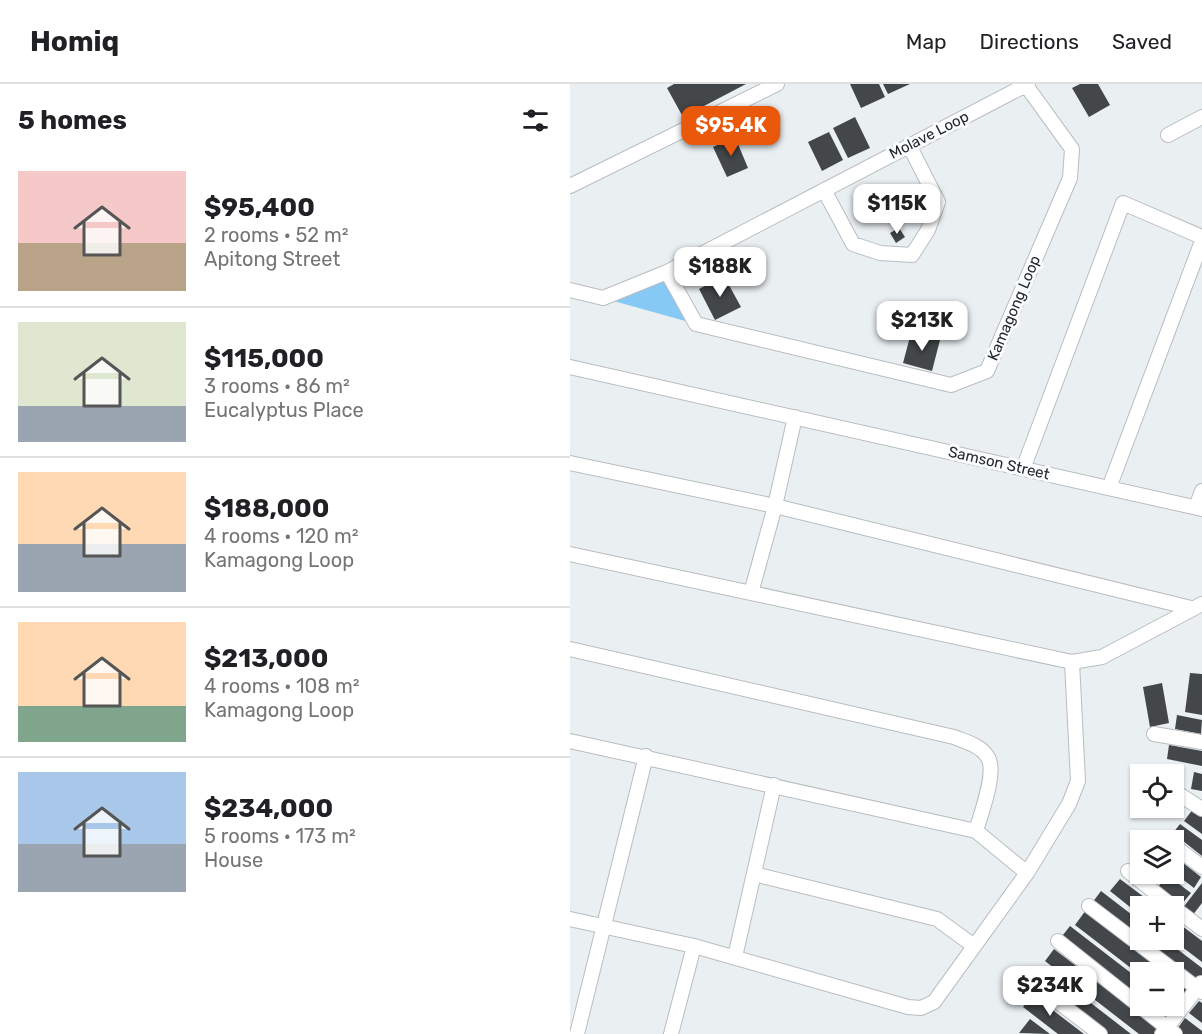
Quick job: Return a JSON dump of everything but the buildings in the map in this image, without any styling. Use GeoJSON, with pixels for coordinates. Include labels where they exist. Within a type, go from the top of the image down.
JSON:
{"type":"FeatureCollection","features":[{"type":"Feature","properties":{"kind":"street"},"geometry":{"type":"LineString","coordinates":[[570,186],[777,84]]}},
{"type":"Feature","properties":{"kind":"street","name":"Molave Loop"},"geometry":{"type":"LineString","coordinates":[[570,290],[603,298],[667,272],[1026,84]]}},
{"type":"Feature","properties":{"kind":"street","name":"Kamagong Loop"},"geometry":{"type":"LineString","coordinates":[[667,272],[696,324],[951,385],[987,371],[1070,177],[1072,149],[1026,84]]}},
{"type":"Feature","properties":{"kind":"street"},"geometry":{"type":"LineString","coordinates":[[1168,135],[1202,117]]}},
{"type":"Feature","properties":{"kind":"street"},"geometry":{"type":"LineString","coordinates":[[824,190],[853,244],[880,253],[912,255],[928,230],[938,202],[909,145]]}},
{"type":"Feature","properties":{"kind":"street"},"geometry":{"type":"LineString","coordinates":[[1023,469],[1123,203],[1202,239],[1109,488]]}},
{"type":"Feature","properties":{"kind":"street","name":"Samson Street"},"geometry":{"type":"LineString","coordinates":[[570,367],[1199,508]]}},
{"type":"Feature","properties":{"kind":"street"},"geometry":{"type":"LineString","coordinates":[[751,593],[775,506],[795,417]]}},
{"type":"Feature","properties":{"kind":"street"},"geometry":{"type":"LineString","coordinates":[[570,463],[775,506],[1196,606]]}},
{"type":"Feature","properties":{"kind":"street"},"geometry":{"type":"LineString","coordinates":[[1199,508],[1202,491]]}},
{"type":"Feature","properties":{"kind":"street"},"geometry":{"type":"LineString","coordinates":[[570,554],[1071,662],[1102,657],[1196,606]]}},
{"type":"Feature","properties":{"kind":"street"},"geometry":{"type":"LineString","coordinates":[[570,650],[954,738],[978,747],[987,754],[991,762],[990,780],[976,831]]}},
{"type":"Feature","properties":{"kind":"street"},"geometry":{"type":"LineString","coordinates":[[570,919],[694,946],[897,1004],[921,1008],[934,1002],[1027,873],[1069,804],[1078,781],[1071,662]]}},
{"type":"Feature","properties":{"kind":"street"},"geometry":{"type":"LineString","coordinates":[[1154,734],[1202,742]]}},
{"type":"Feature","properties":{"kind":"street"},"geometry":{"type":"LineString","coordinates":[[570,741],[646,756],[976,831],[1027,873]]}},
{"type":"Feature","properties":{"kind":"street"},"geometry":{"type":"LineString","coordinates":[[577,1034],[646,756]]}},
{"type":"Feature","properties":{"kind":"street"},"geometry":{"type":"LineString","coordinates":[[735,957],[774,785]]}},
{"type":"Feature","properties":{"kind":"street"},"geometry":{"type":"LineString","coordinates":[[1202,796],[1177,793],[1202,809]]}},
{"type":"Feature","properties":{"kind":"street"},"geometry":{"type":"LineString","coordinates":[[1184,853],[1202,867]]}},
{"type":"Feature","properties":{"kind":"street"},"geometry":{"type":"LineString","coordinates":[[1128,871],[1160,896]]}},
{"type":"Feature","properties":{"kind":"street"},"geometry":{"type":"LineString","coordinates":[[754,874],[937,919],[974,946]]}},
{"type":"Feature","properties":{"kind":"street"},"geometry":{"type":"LineString","coordinates":[[1058,941],[1168,1032],[1200,987],[1089,906]]}},
{"type":"Feature","properties":{"kind":"street"},"geometry":{"type":"LineString","coordinates":[[1184,912],[1199,921]]}},
{"type":"Feature","properties":{"kind":"street"},"geometry":{"type":"LineString","coordinates":[[672,1034],[694,946]]}},
{"type":"Feature","properties":{"kind":"street"},"geometry":{"type":"LineString","coordinates":[[1031,981],[1100,1034]]}},
{"type":"Feature","properties":{"kind":"shaded area"},"geometry":{"type":"Polygon","coordinates":[[[667,272],[696,324],[603,298],[667,272]]]}}]}
